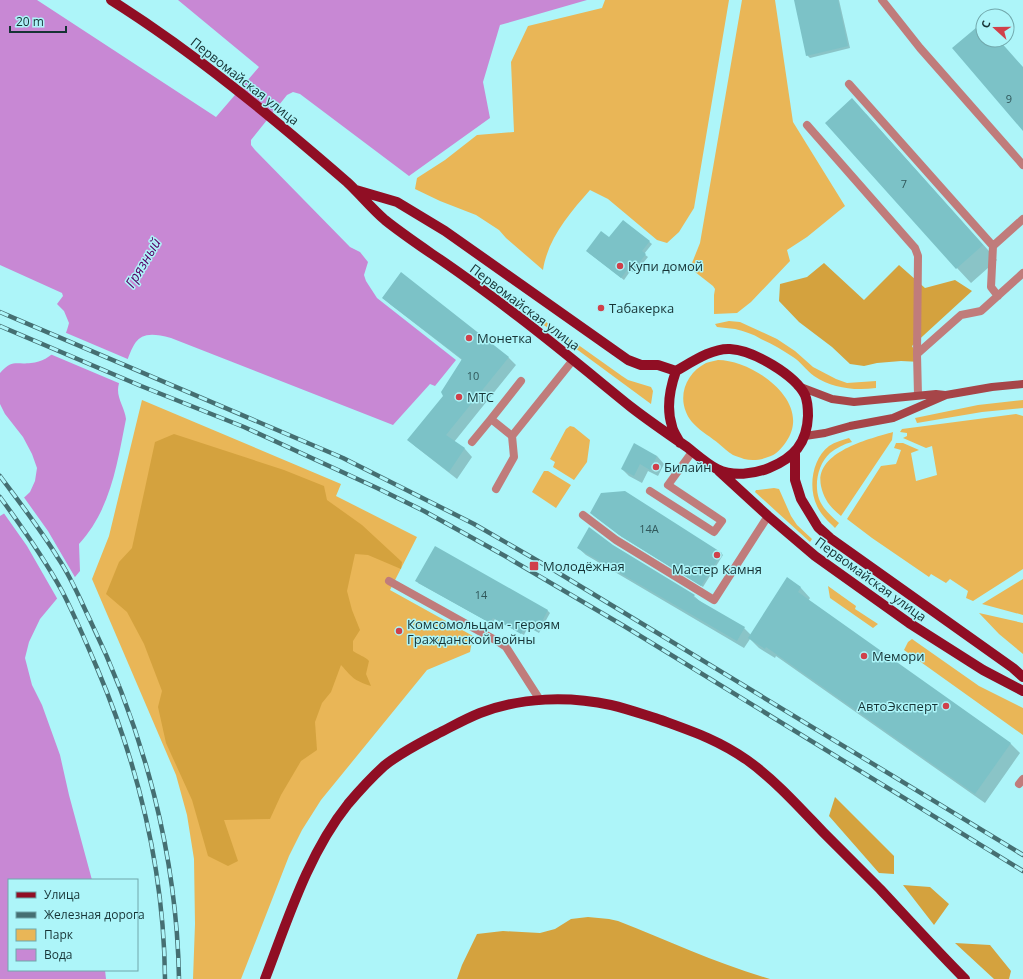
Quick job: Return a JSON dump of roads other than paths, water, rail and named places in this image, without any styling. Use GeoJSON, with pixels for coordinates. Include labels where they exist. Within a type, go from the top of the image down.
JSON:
{"type":"FeatureCollection","features":[{"type":"Feature","properties":{"kind":"main road","name":"Первомайская улица"},"geometry":{"type":"LineString","coordinates":[[111,0],[180,46],[220,77],[293,136],[356,190],[381,217],[518,317],[649,421],[680,443]]}},
{"type":"Feature","properties":{"kind":"main road","name":"Первомайская улица"},"geometry":{"type":"LineString","coordinates":[[356,190],[397,202],[445,231],[628,360],[641,364],[658,365],[676,371]]}},
{"type":"Feature","properties":{"kind":"main road"},"geometry":{"type":"LineString","coordinates":[[730,349],[760,358],[779,370],[797,385],[805,395],[808,407],[808,424],[805,436],[795,451],[783,462],[765,469],[750,473],[734,473],[718,470],[680,443],[672,426],[669,408],[669,395],[676,371],[719,350],[730,349]]}},
{"type":"Feature","properties":{"kind":"main road","name":"Первомайская улица"},"geometry":{"type":"LineString","coordinates":[[795,451],[795,480],[801,499],[818,527],[830,538],[1013,668],[1023,677]]}},
{"type":"Feature","properties":{"kind":"main road","name":"Первомайская улица"},"geometry":{"type":"LineString","coordinates":[[718,470],[768,516],[816,556],[909,623],[983,670],[1023,690]]}},
{"type":"Feature","properties":{"kind":"main road"},"geometry":{"type":"LineString","coordinates":[[265,979],[301,887],[321,844],[348,804],[363,787],[385,766],[402,754],[457,724],[480,713],[502,706],[540,700],[593,702],[631,710],[699,733],[724,745],[749,761],[803,812],[965,979]]}},
{"type":"Feature","properties":{"kind":"street"},"geometry":{"type":"LineString","coordinates":[[805,436],[893,418],[946,395],[992,387],[1023,384]]}},
{"type":"Feature","properties":{"kind":"street"},"geometry":{"type":"LineString","coordinates":[[797,385],[832,399],[854,402],[918,395],[946,395]]}},
{"type":"Feature","properties":{"kind":"lane"},"geometry":{"type":"LineString","coordinates":[[882,0],[920,48],[1023,165]]}},
{"type":"Feature","properties":{"kind":"lane"},"geometry":{"type":"LineString","coordinates":[[849,84],[993,246],[991,287],[998,296]]}},
{"type":"Feature","properties":{"kind":"lane"},"geometry":{"type":"LineString","coordinates":[[807,125],[915,248],[918,256],[916,354],[918,395]]}},
{"type":"Feature","properties":{"kind":"lane"},"geometry":{"type":"LineString","coordinates":[[993,246],[1023,219]]}},
{"type":"Feature","properties":{"kind":"lane"},"geometry":{"type":"LineString","coordinates":[[916,354],[961,315],[981,311],[1023,274]]}},
{"type":"Feature","properties":{"kind":"lane"},"geometry":{"type":"LineString","coordinates":[[496,489],[514,457],[512,436],[573,360]]}},
{"type":"Feature","properties":{"kind":"lane"},"geometry":{"type":"LineString","coordinates":[[472,442],[521,381]]}},
{"type":"Feature","properties":{"kind":"lane"},"geometry":{"type":"LineString","coordinates":[[490,419],[512,436]]}},
{"type":"Feature","properties":{"kind":"lane"},"geometry":{"type":"LineString","coordinates":[[660,497],[692,452]]}},
{"type":"Feature","properties":{"kind":"lane"},"geometry":{"type":"LineString","coordinates":[[650,491],[714,532],[722,520],[668,485]]}},
{"type":"Feature","properties":{"kind":"lane"},"geometry":{"type":"LineString","coordinates":[[583,515],[616,540],[714,600],[768,516]]}},
{"type":"Feature","properties":{"kind":"lane"},"geometry":{"type":"LineString","coordinates":[[389,580],[506,647],[540,700]]}},
{"type":"Feature","properties":{"kind":"water","name":"Грязный"},"geometry":{"type":"Polygon","coordinates":[[[0,0],[37,0],[216,117],[259,67],[178,0],[587,0],[500,25],[483,82],[490,118],[409,176],[300,94],[293,92],[287,95],[251,140],[251,145],[255,150],[350,247],[360,252],[368,262],[364,275],[366,281],[377,298],[456,360],[435,386],[430,384],[393,425],[171,338],[151,335],[145,336],[135,343],[132,349],[118,387],[118,394],[126,419],[116,469],[106,501],[99,516],[79,544],[80,571],[40,619],[29,642],[25,658],[32,685],[42,705],[60,755],[92,879],[8,879],[8,971],[105,971],[106,979],[0,979],[0,516],[13,508],[30,492],[35,481],[37,468],[32,454],[23,437],[5,414],[0,404],[0,373],[11,364],[39,362],[46,359],[61,344],[69,323],[64,311],[57,304],[63,296],[62,293],[0,265],[0,0]]]}},
{"type":"Feature","properties":{"kind":"railway"},"geometry":{"type":"LineString","coordinates":[[0,312],[343,458],[474,524],[552,569],[1023,855]]}},
{"type":"Feature","properties":{"kind":"railway"},"geometry":{"type":"LineString","coordinates":[[0,326],[141,386],[244,427],[424,511],[505,556],[624,626],[1023,871]]}},
{"type":"Feature","properties":{"kind":"railway"},"geometry":{"type":"LineString","coordinates":[[0,476],[37,527],[67,573],[109,662],[126,705],[154,795],[164,840],[172,886],[177,933],[179,979]]}},
{"type":"Feature","properties":{"kind":"railway"},"geometry":{"type":"LineString","coordinates":[[0,497],[48,567],[62,591],[76,619],[112,705],[137,781],[154,859],[164,939],[165,979]]}},
{"type":"Feature","properties":{"kind":"place","name":"Купи домой"},"geometry":{"type":"Point","coordinates":[620,266]}},
{"type":"Feature","properties":{"kind":"place","name":"Табакерка"},"geometry":{"type":"Point","coordinates":[601,308]}},
{"type":"Feature","properties":{"kind":"place","name":"Монетка"},"geometry":{"type":"Point","coordinates":[469,338]}},
{"type":"Feature","properties":{"kind":"place","name":"МТС"},"geometry":{"type":"Point","coordinates":[459,397]}},
{"type":"Feature","properties":{"kind":"place","name":"Билайн"},"geometry":{"type":"Point","coordinates":[656,467]}},
{"type":"Feature","properties":{"kind":"place","name":"Мастер Камня"},"geometry":{"type":"Point","coordinates":[717,555]}},
{"type":"Feature","properties":{"kind":"place","name":"Молодёжная"},"geometry":{"type":"Point","coordinates":[534,566]}},
{"type":"Feature","properties":{"kind":"place","name":"Комсомольцам - героям Гражданской войны"},"geometry":{"type":"Point","coordinates":[399,631]}},
{"type":"Feature","properties":{"kind":"place","name":"Мемори"},"geometry":{"type":"Point","coordinates":[864,656]}},
{"type":"Feature","properties":{"kind":"place","name":"АвтоЭксперт"},"geometry":{"type":"Point","coordinates":[946,706]}}]}
